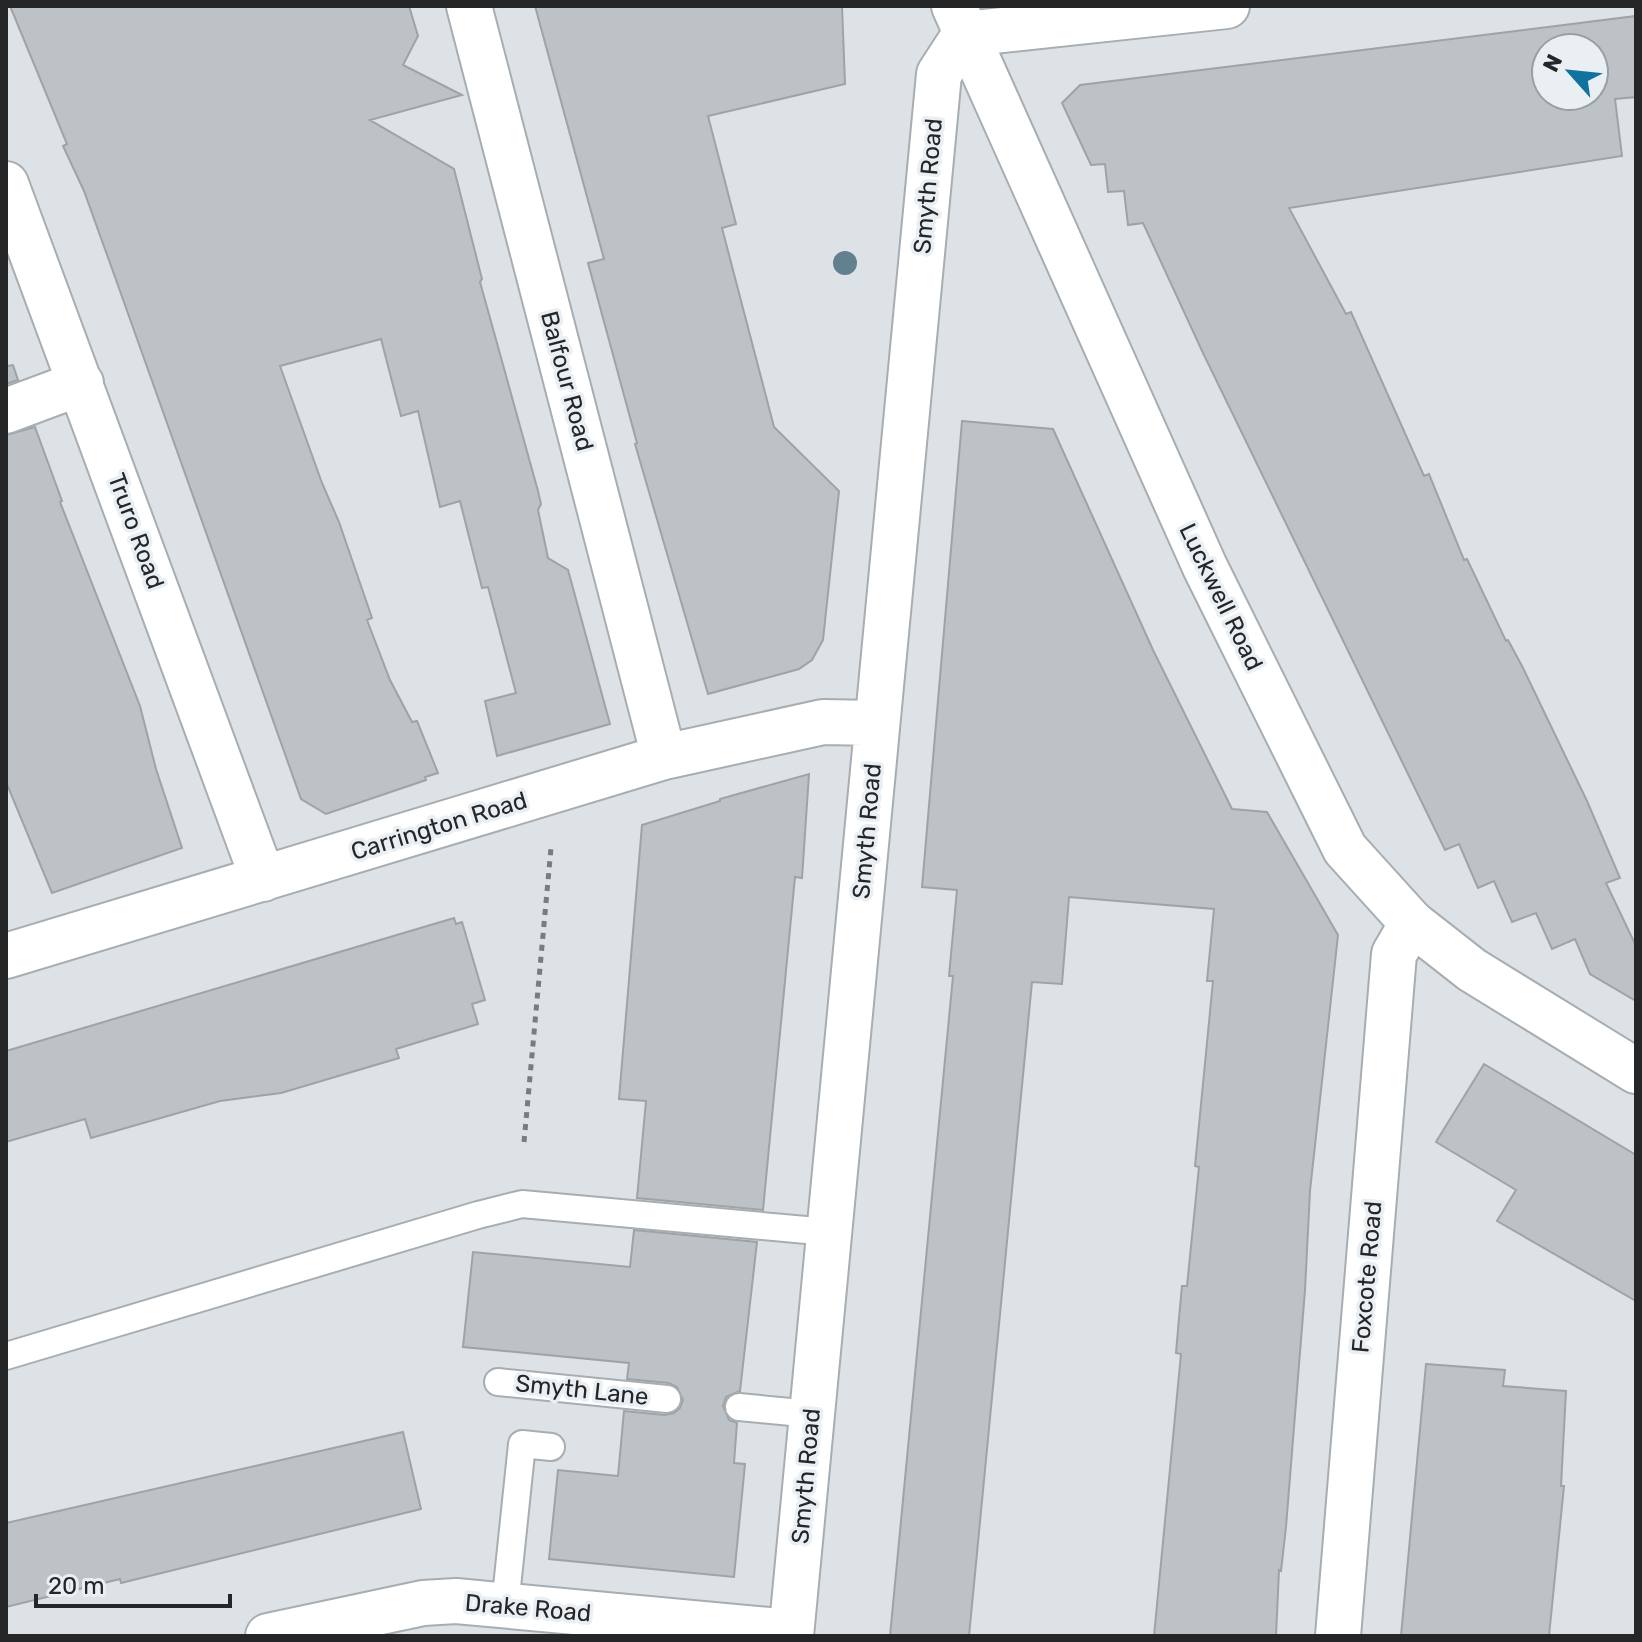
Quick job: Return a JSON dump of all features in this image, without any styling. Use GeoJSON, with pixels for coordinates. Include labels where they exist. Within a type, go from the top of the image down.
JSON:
{"type":"FeatureCollection","features":[{"type":"Feature","properties":{"kind":"street","name":"Balfour Road"},"geometry":{"type":"LineString","coordinates":[[469,6],[664,757]]}},
{"type":"Feature","properties":{"kind":"street"},"geometry":{"type":"LineString","coordinates":[[960,20],[1227,6]]}},
{"type":"Feature","properties":{"kind":"street","name":"Smyth Road"},"geometry":{"type":"LineString","coordinates":[[791,1634],[939,74],[960,20]]}},
{"type":"Feature","properties":{"kind":"street","name":"Luckwell Road"},"geometry":{"type":"LineString","coordinates":[[960,20],[1205,567],[1345,849],[1412,923],[1472,970],[1636,1071]]}},
{"type":"Feature","properties":{"kind":"street","name":"Truro Road"},"geometry":{"type":"LineString","coordinates":[[6,184],[263,879]]}},
{"type":"Feature","properties":{"kind":"street"},"geometry":{"type":"LineString","coordinates":[[6,411],[81,383]]}},
{"type":"Feature","properties":{"kind":"street","name":"Carrington Road"},"geometry":{"type":"LineString","coordinates":[[6,956],[664,757],[823,722],[877,723]]}},
{"type":"Feature","properties":{"kind":"street","name":"Foxcote Road"},"geometry":{"type":"LineString","coordinates":[[1338,1636],[1394,954],[1412,923]]}},
{"type":"Feature","properties":{"kind":"street","name":"Drake Road"},"geometry":{"type":"LineString","coordinates":[[268,1636],[423,1603],[456,1601],[791,1634]]}},
{"type":"Feature","properties":{"kind":"lane"},"geometry":{"type":"LineString","coordinates":[[6,1356],[522,1204],[828,1232]]}},
{"type":"Feature","properties":{"kind":"lane","name":"Smyth Lane"},"geometry":{"type":"LineString","coordinates":[[498,1382],[667,1399]]}},
{"type":"Feature","properties":{"kind":"lane"},"geometry":{"type":"LineString","coordinates":[[739,1407],[812,1414]]}},
{"type":"Feature","properties":{"kind":"lane"},"geometry":{"type":"LineString","coordinates":[[505,1606],[522,1444],[551,1447]]}},
{"type":"Feature","properties":{"kind":"path"},"geometry":{"type":"LineString","coordinates":[[524,1142],[552,838]]}},
{"type":"Feature","properties":{"kind":"building"},"geometry":{"type":"Polygon","coordinates":[[[10,6],[409,6],[418,36],[403,65],[462,95],[370,120],[454,169],[482,279],[480,282],[538,491],[541,504],[538,510],[548,558],[568,570],[610,724],[497,756],[485,701],[516,693],[488,587],[482,588],[460,501],[440,507],[418,411],[401,416],[381,339],[280,366],[339,522],[372,618],[367,620],[390,680],[412,722],[417,721],[438,773],[425,777],[426,780],[326,814],[301,799],[84,191],[63,146],[67,144],[10,6]]]}},
{"type":"Feature","properties":{"kind":"building"},"geometry":{"type":"Polygon","coordinates":[[[535,6],[842,6],[845,84],[708,116],[736,224],[722,228],[774,427],[839,491],[823,640],[812,660],[799,669],[708,694],[635,444],[588,263],[604,259],[535,6]]]}},
{"type":"Feature","properties":{"kind":"building"},"geometry":{"type":"Polygon","coordinates":[[[1636,16],[1636,97],[1615,99],[1622,156],[1289,208],[1346,314],[1351,312],[1424,476],[1429,474],[1464,560],[1467,559],[1506,641],[1522,666],[1587,801],[1620,878],[1606,883],[1636,946],[1636,1001],[1590,974],[1575,939],[1552,949],[1536,913],[1512,922],[1494,881],[1478,888],[1459,844],[1445,850],[1143,223],[1128,225],[1124,191],[1108,192],[1105,164],[1091,165],[1062,103],[1080,85],[1636,16]]]}},
{"type":"Feature","properties":{"kind":"building"},"geometry":{"type":"Polygon","coordinates":[[[13,365],[18,380],[6,384],[6,366],[13,365]]]}},
{"type":"Feature","properties":{"kind":"building"},"geometry":{"type":"Polygon","coordinates":[[[962,421],[1053,429],[1153,650],[1232,809],[1267,812],[1338,935],[1310,1191],[1305,1290],[1286,1527],[1279,1570],[1276,1636],[1154,1636],[1181,1354],[1176,1353],[1182,1286],[1187,1286],[1199,1167],[1195,1166],[1213,981],[1207,981],[1214,909],[1069,897],[1062,984],[1032,982],[969,1636],[890,1636],[953,976],[949,976],[957,890],[922,887],[962,421]]]}},
{"type":"Feature","properties":{"kind":"building"},"geometry":{"type":"Polygon","coordinates":[[[35,427],[60,502],[140,706],[156,769],[182,848],[52,893],[6,782],[6,435],[35,427]]]}},
{"type":"Feature","properties":{"kind":"building"},"geometry":{"type":"Polygon","coordinates":[[[809,774],[802,878],[795,877],[763,1210],[637,1198],[646,1101],[619,1099],[642,825],[809,774]]]}},
{"type":"Feature","properties":{"kind":"building"},"geometry":{"type":"Polygon","coordinates":[[[454,918],[456,924],[462,922],[485,1000],[472,1004],[478,1024],[396,1049],[399,1058],[281,1093],[220,1101],[91,1138],[85,1119],[6,1142],[6,1051],[454,918]]]}},
{"type":"Feature","properties":{"kind":"building"},"geometry":{"type":"Polygon","coordinates":[[[1484,1064],[1636,1155],[1636,1301],[1497,1221],[1516,1190],[1436,1142],[1484,1064]]]}},
{"type":"Feature","properties":{"kind":"building"},"geometry":{"type":"Polygon","coordinates":[[[634,1230],[757,1242],[740,1391],[726,1397],[723,1406],[729,1420],[737,1423],[734,1463],[745,1464],[734,1577],[549,1559],[558,1470],[618,1476],[624,1411],[674,1413],[683,1400],[677,1387],[669,1383],[627,1379],[629,1363],[463,1347],[473,1252],[630,1267],[634,1230]]]}},
{"type":"Feature","properties":{"kind":"building"},"geometry":{"type":"Polygon","coordinates":[[[1426,1364],[1505,1370],[1503,1386],[1566,1391],[1561,1486],[1564,1486],[1549,1636],[1401,1636],[1426,1364]]]}},
{"type":"Feature","properties":{"kind":"building"},"geometry":{"type":"Polygon","coordinates":[[[403,1432],[421,1509],[121,1583],[120,1579],[6,1607],[6,1523],[403,1432]]]}}]}
